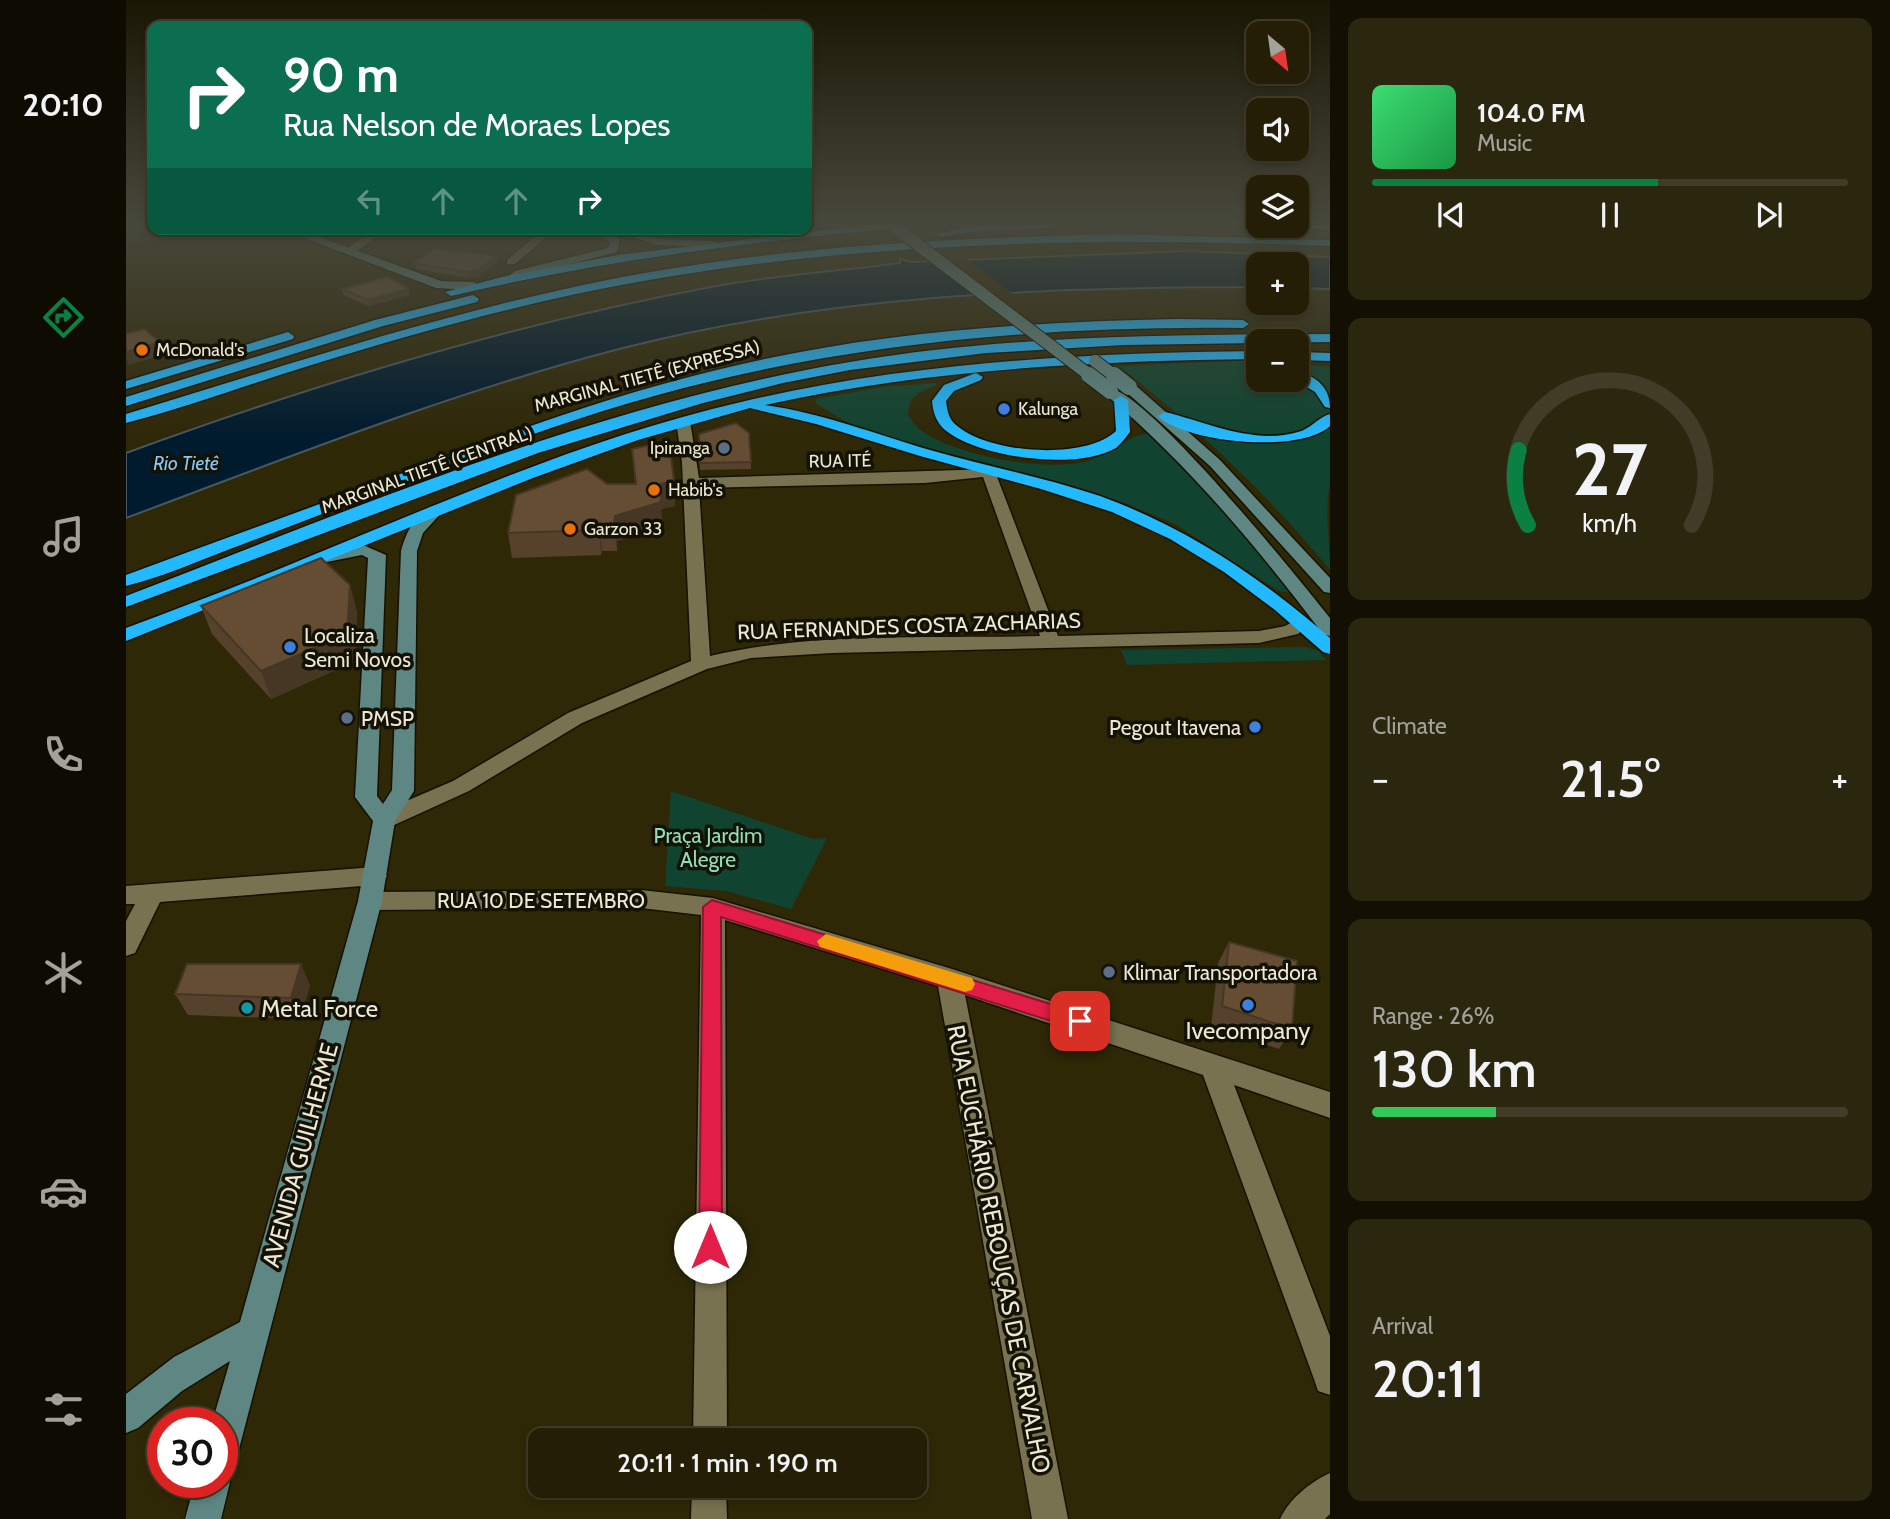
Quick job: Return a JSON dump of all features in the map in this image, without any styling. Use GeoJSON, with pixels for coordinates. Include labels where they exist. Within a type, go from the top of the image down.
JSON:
{"type":"FeatureCollection","features":[{"type":"Feature","properties":{"kind":"highway"},"geometry":{"type":"LineString","coordinates":[[126,385],[314,328],[436,296]]}},
{"type":"Feature","properties":{"kind":"highway"},"geometry":{"type":"LineString","coordinates":[[126,402],[289,350],[487,296]]}},
{"type":"Feature","properties":{"kind":"highway"},"geometry":{"type":"LineString","coordinates":[[126,419],[361,345],[474,313],[552,296]]}},
{"type":"Feature","properties":{"kind":"highway","name":"MARGINAL TIETÊ (EXPRESSA)"},"geometry":{"type":"LineString","coordinates":[[126,581],[535,426],[698,379],[779,360],[912,338],[991,331],[1127,324],[1330,327]]}},
{"type":"Feature","properties":{"kind":"highway"},"geometry":{"type":"LineString","coordinates":[[1228,338],[1246,339]]}},
{"type":"Feature","properties":{"kind":"highway","name":"MARGINAL TIETÊ (CENTRAL)"},"geometry":{"type":"LineString","coordinates":[[126,602],[420,491],[572,439],[678,406],[783,379],[879,362],[1114,340],[1330,338]]}},
{"type":"Feature","properties":{"kind":"highway"},"geometry":{"type":"LineString","coordinates":[[1309,344],[1330,346]]}},
{"type":"Feature","properties":{"kind":"highway"},"geometry":{"type":"LineString","coordinates":[[126,395],[262,355],[289,350]]}},
{"type":"Feature","properties":{"kind":"highway"},"geometry":{"type":"LineString","coordinates":[[126,635],[583,452],[741,406],[845,386],[1013,365],[1132,355],[1246,355]]}},
{"type":"Feature","properties":{"kind":"highway"},"geometry":{"type":"LineString","coordinates":[[1223,356],[1246,360]]}},
{"type":"Feature","properties":{"kind":"highway"},"geometry":{"type":"LineString","coordinates":[[1309,356],[1330,357]]}},
{"type":"Feature","properties":{"kind":"highway"},"geometry":{"type":"LineString","coordinates":[[1013,365],[949,388],[939,401],[941,413],[949,426],[987,446],[1014,453],[1076,453],[1102,446],[1121,435],[1125,423],[1120,393]]}},
{"type":"Feature","properties":{"kind":"highway"},"geometry":{"type":"LineString","coordinates":[[1309,382],[1320,390],[1330,404]]}},
{"type":"Feature","properties":{"kind":"highway"},"geometry":{"type":"LineString","coordinates":[[741,406],[808,415],[1115,508],[1157,525],[1194,545],[1303,623],[1330,648]]}},
{"type":"Feature","properties":{"kind":"highway"},"geometry":{"type":"LineString","coordinates":[[1165,416],[1212,433],[1252,439],[1299,436],[1317,429],[1330,418]]}},
{"type":"Feature","properties":{"kind":"highway"},"geometry":{"type":"LineString","coordinates":[[126,617],[382,515],[420,491]]}},
{"type":"Feature","properties":{"kind":"main road"},"geometry":{"type":"LineString","coordinates":[[988,296],[1120,393],[1165,416],[1223,472],[1330,588]]}},
{"type":"Feature","properties":{"kind":"main road"},"geometry":{"type":"LineString","coordinates":[[999,296],[1120,393],[1174,445],[1275,557],[1330,630]]}},
{"type":"Feature","properties":{"kind":"main road","name":"AVENIDA GUILHERME"},"geometry":{"type":"LineString","coordinates":[[233,1407],[372,888],[384,820],[403,791],[408,560],[415,531],[436,510]]}},
{"type":"Feature","properties":{"kind":"main road"},"geometry":{"type":"LineString","coordinates":[[322,558],[363,550],[377,555],[366,797],[384,820]]}},
{"type":"Feature","properties":{"kind":"main road"},"geometry":{"type":"LineString","coordinates":[[375,626],[406,622]]}},
{"type":"Feature","properties":{"kind":"main road"},"geometry":{"type":"LineString","coordinates":[[126,1416],[172,1375],[221,1346],[253,1333]]}},
{"type":"Feature","properties":{"kind":"main road"},"geometry":{"type":"LineString","coordinates":[[203,1519],[209,1498]]}},
{"type":"Feature","properties":{"kind":"street"},"geometry":{"type":"LineString","coordinates":[[683,421],[691,483],[701,664]]}},
{"type":"Feature","properties":{"kind":"street"},"geometry":{"type":"LineString","coordinates":[[989,472],[1051,642]]}},
{"type":"Feature","properties":{"kind":"street","name":"RUA ITÉ"},"geometry":{"type":"LineString","coordinates":[[691,483],[925,478],[989,472]]}},
{"type":"Feature","properties":{"kind":"street","name":"RUA FERNANDES COSTA ZACHARIAS"},"geometry":{"type":"LineString","coordinates":[[384,820],[461,786],[575,718],[701,664],[727,656],[774,650],[1259,637],[1291,630],[1303,623]]}},
{"type":"Feature","properties":{"kind":"street","name":"RUA 10 DE SETEMBRO"},"geometry":{"type":"LineString","coordinates":[[126,895],[372,888],[641,899],[712,907],[949,979],[1330,1105]]}},
{"type":"Feature","properties":{"kind":"street"},"geometry":{"type":"LineString","coordinates":[[126,946],[152,893]]}},
{"type":"Feature","properties":{"kind":"street"},"geometry":{"type":"LineString","coordinates":[[709,1428],[712,907]]}},
{"type":"Feature","properties":{"kind":"street","name":"RUA EUCHÁRIO REBOUÇAS DE CARVALHO"},"geometry":{"type":"LineString","coordinates":[[949,979],[1049,1519]]}},
{"type":"Feature","properties":{"kind":"street"},"geometry":{"type":"LineString","coordinates":[[1212,1064],[1330,1379]]}},
{"type":"Feature","properties":{"kind":"street"},"geometry":{"type":"LineString","coordinates":[[1298,1519],[1330,1491]]}},
{"type":"Feature","properties":{"kind":"street"},"geometry":{"type":"LineString","coordinates":[[709,1498],[709,1519]]}},
{"type":"Feature","properties":{"kind":"green space"},"geometry":{"type":"Polygon","coordinates":[[[1246,361],[1246,392],[1309,392],[1309,365],[1330,367],[1330,484],[1327,515],[1330,570],[1282,515],[1230,462],[1119,366],[1246,361]]]}},
{"type":"Feature","properties":{"kind":"green space"},"geometry":{"type":"Polygon","coordinates":[[[937,385],[920,392],[913,399],[908,415],[920,430],[956,448],[978,454],[1023,463],[1084,462],[1134,438],[1151,433],[1211,493],[1292,587],[1290,593],[1279,591],[1175,524],[1127,504],[1070,485],[858,429],[817,404],[815,399],[883,387],[937,385]]]}},
{"type":"Feature","properties":{"kind":"green space"},"geometry":{"type":"Polygon","coordinates":[[[1305,647],[1319,651],[1326,660],[1127,665],[1121,650],[1305,647]]]}},
{"type":"Feature","properties":{"kind":"green space","name":"Praça Jardim Alegre"},"geometry":{"type":"Polygon","coordinates":[[[671,791],[813,839],[827,838],[791,909],[726,891],[665,886],[671,791]]]}},
{"type":"Feature","properties":{"kind":"water","name":"Rio Tietê"},"geometry":{"type":"Polygon","coordinates":[[[667,296],[965,296],[777,317],[619,349],[494,385],[370,427],[126,518],[126,453],[344,379],[566,318],[667,296]]]}},
{"type":"Feature","properties":{"kind":"building"},"geometry":{"type":"Polygon","coordinates":[[[358,296],[383,296],[368,300],[358,296]]]}},
{"type":"Feature","properties":{"kind":"building"},"geometry":{"type":"Polygon","coordinates":[[[144,329],[160,342],[126,352],[126,334],[144,329]]]}},
{"type":"Feature","properties":{"kind":"building","name":"Ipiranga"},"geometry":{"type":"Polygon","coordinates":[[[736,423],[749,433],[751,462],[700,463],[699,434],[736,423]]]}},
{"type":"Feature","properties":{"kind":"building"},"geometry":{"type":"Polygon","coordinates":[[[669,441],[674,481],[660,484],[661,502],[615,516],[614,525],[600,526],[599,530],[508,533],[516,495],[587,469],[607,484],[636,484],[632,449],[669,441]]]}},
{"type":"Feature","properties":{"kind":"building"},"geometry":{"type":"Polygon","coordinates":[[[321,558],[350,585],[347,634],[261,671],[201,606],[321,558]]]}},
{"type":"Feature","properties":{"kind":"building"},"geometry":{"type":"Polygon","coordinates":[[[1229,942],[1297,961],[1292,1029],[1222,1006],[1229,942]]]}},
{"type":"Feature","properties":{"kind":"building"},"geometry":{"type":"Polygon","coordinates":[[[187,964],[301,964],[291,998],[175,994],[187,964]]]}},
{"type":"Feature","properties":{"kind":"slow traffic"},"geometry":{"type":"LineString","coordinates":[[826,941],[965,984]]}},
{"type":"Feature","properties":{"kind":"place","name":"McDonald's"},"geometry":{"type":"Point","coordinates":[142,350]}},
{"type":"Feature","properties":{"kind":"place","name":"Kalunga"},"geometry":{"type":"Point","coordinates":[1004,409]}},
{"type":"Feature","properties":{"kind":"place","name":"Ipiranga"},"geometry":{"type":"Point","coordinates":[724,448]}},
{"type":"Feature","properties":{"kind":"place","name":"Habib's"},"geometry":{"type":"Point","coordinates":[654,490]}},
{"type":"Feature","properties":{"kind":"place","name":"Garzon 33"},"geometry":{"type":"Point","coordinates":[570,529]}},
{"type":"Feature","properties":{"kind":"place","name":"Localiza Semi Novos"},"geometry":{"type":"Point","coordinates":[290,647]}},
{"type":"Feature","properties":{"kind":"place","name":"PMSP"},"geometry":{"type":"Point","coordinates":[347,718]}},
{"type":"Feature","properties":{"kind":"place","name":"Pegout Itavena"},"geometry":{"type":"Point","coordinates":[1255,727]}},
{"type":"Feature","properties":{"kind":"place","name":"Klimar Transportadora"},"geometry":{"type":"Point","coordinates":[1109,972]}},
{"type":"Feature","properties":{"kind":"place","name":"Ivecompany"},"geometry":{"type":"Point","coordinates":[1248,1005]}},
{"type":"Feature","properties":{"kind":"place","name":"Metal Force"},"geometry":{"type":"Point","coordinates":[247,1008]}},
{"type":"Feature","properties":{"kind":"route"},"geometry":{"type":"LineString","coordinates":[[710,1247],[712,907],[1080,1021]]}}]}
